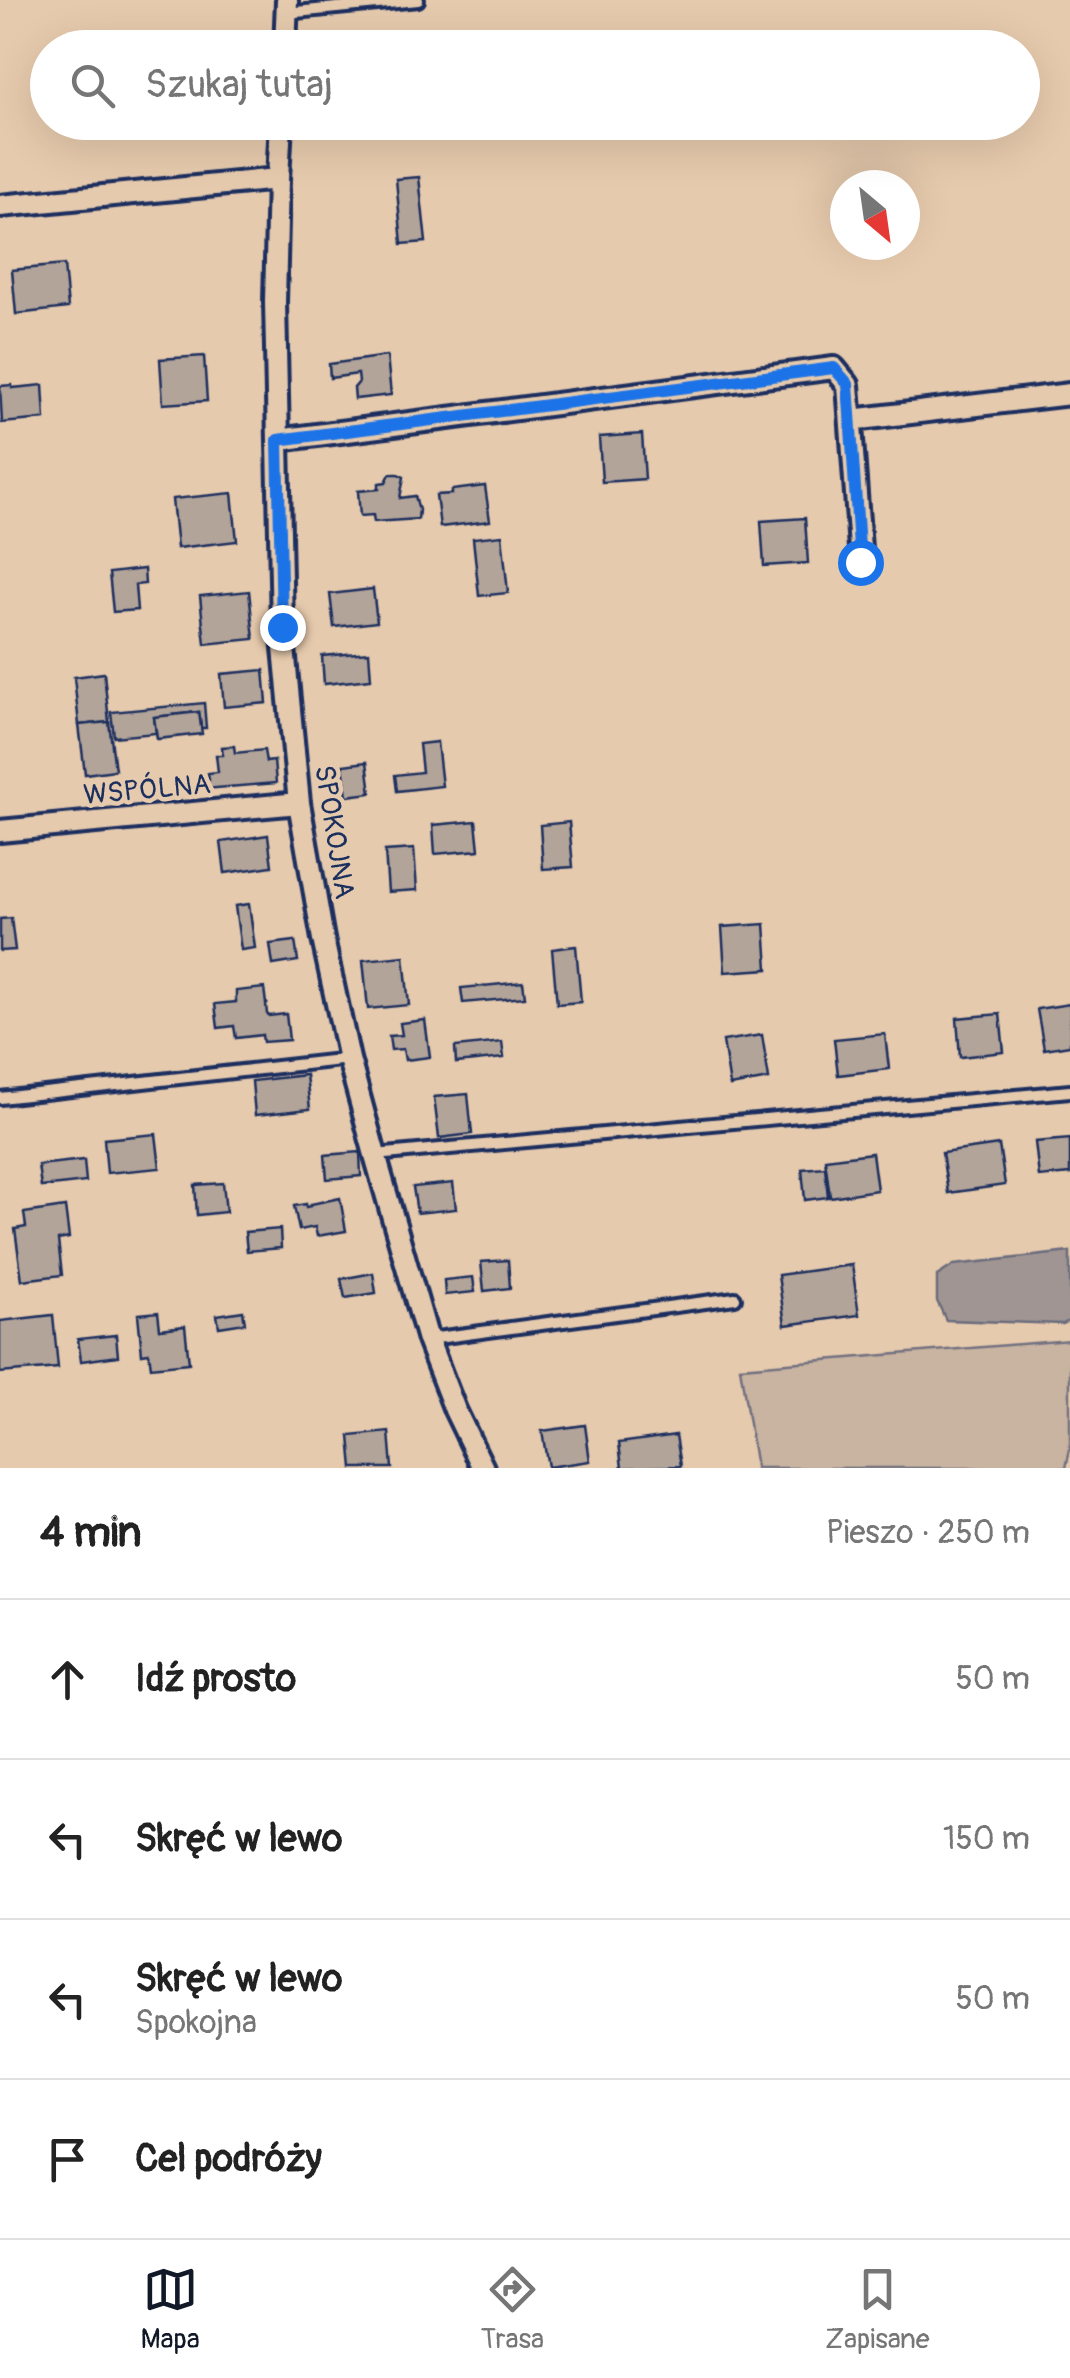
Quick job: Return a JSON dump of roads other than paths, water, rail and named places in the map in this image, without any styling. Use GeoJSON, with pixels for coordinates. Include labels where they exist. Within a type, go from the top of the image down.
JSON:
{"type":"FeatureCollection","features":[{"type":"Feature","properties":{"kind":"street","name":"SPOKOJNA"},"geometry":{"type":"LineString","coordinates":[[280,140],[275,302],[282,627],[299,803],[323,940],[375,1155],[428,1340],[454,1410],[483,1468]]}},
{"type":"Feature","properties":{"kind":"street"},"geometry":{"type":"LineString","coordinates":[[0,206],[278,179]]}},
{"type":"Feature","properties":{"kind":"street"},"geometry":{"type":"LineString","coordinates":[[278,440],[834,368],[848,384],[860,562]]}},
{"type":"Feature","properties":{"kind":"street"},"geometry":{"type":"LineString","coordinates":[[852,420],[1070,394]]}},
{"type":"Feature","properties":{"kind":"street","name":"WSPÓLNA"},"geometry":{"type":"LineString","coordinates":[[0,831],[299,803]]}},
{"type":"Feature","properties":{"kind":"lane"},"geometry":{"type":"LineString","coordinates":[[287,7],[418,0]]}},
{"type":"Feature","properties":{"kind":"lane"},"geometry":{"type":"LineString","coordinates":[[0,1098],[349,1059]]}},
{"type":"Feature","properties":{"kind":"lane"},"geometry":{"type":"LineString","coordinates":[[375,1155],[1070,1091]]}},
{"type":"Feature","properties":{"kind":"lane"},"geometry":{"type":"LineString","coordinates":[[428,1340],[735,1298]]}}]}
